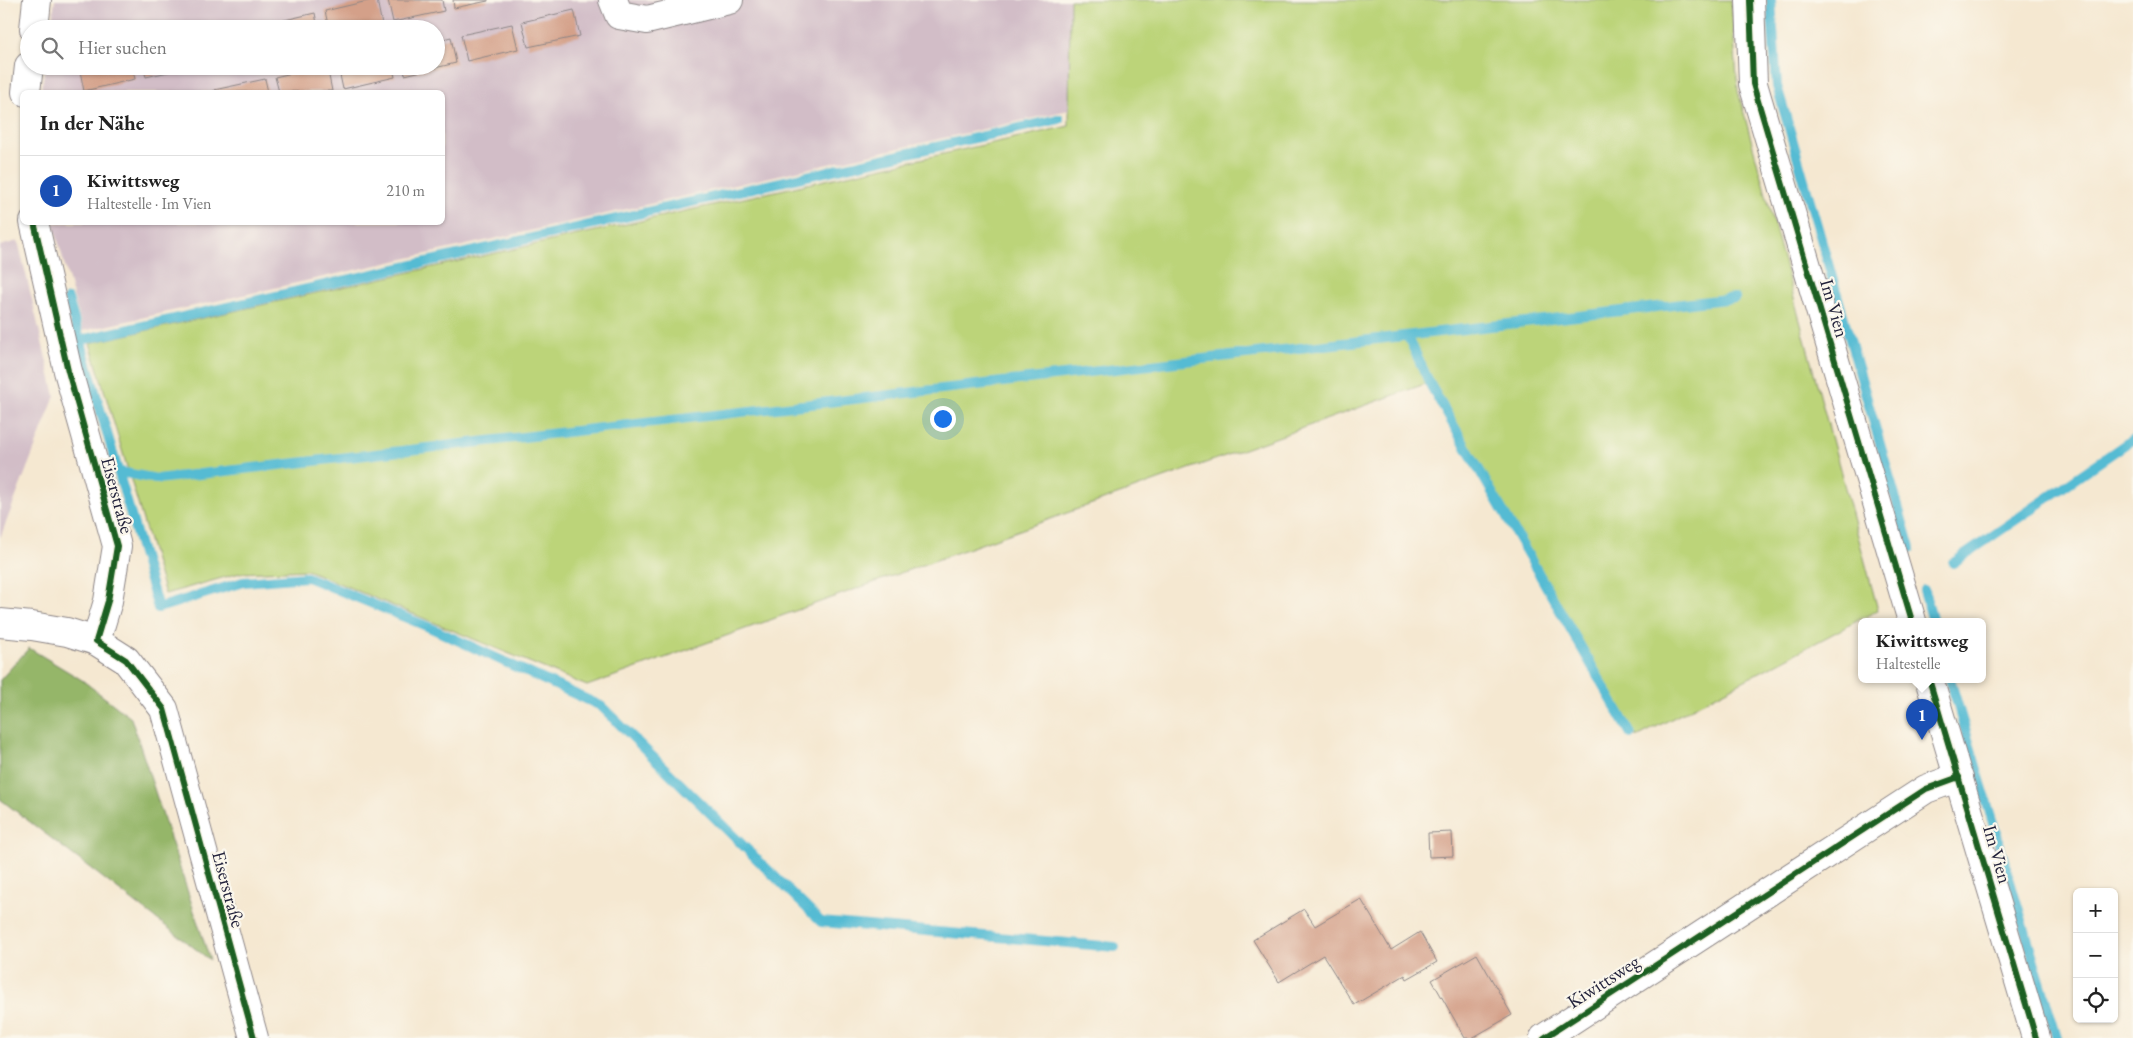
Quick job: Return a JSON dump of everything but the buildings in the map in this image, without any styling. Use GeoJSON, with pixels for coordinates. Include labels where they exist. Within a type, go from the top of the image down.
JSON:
{"type":"FeatureCollection","features":[{"type":"Feature","properties":{"kind":"street"},"geometry":{"type":"LineString","coordinates":[[35,20],[37,0]]}},
{"type":"Feature","properties":{"kind":"street"},"geometry":{"type":"LineString","coordinates":[[613,0],[618,15],[647,20],[729,0]]}},
{"type":"Feature","properties":{"kind":"street","name":"Im Vien"},"geometry":{"type":"LineString","coordinates":[[1750,0],[1753,84],[1911,618]]}},
{"type":"Feature","properties":{"kind":"street"},"geometry":{"type":"LineString","coordinates":[[26,90],[28,75]]}},
{"type":"Feature","properties":{"kind":"street","name":"Eiserstraße"},"geometry":{"type":"LineString","coordinates":[[35,225],[68,371],[117,546],[108,601],[96,641],[126,660],[164,709],[254,1038]]}},
{"type":"Feature","properties":{"kind":"street"},"geometry":{"type":"LineString","coordinates":[[0,623],[41,627],[96,641]]}},
{"type":"Feature","properties":{"kind":"street","name":"Im Vien"},"geometry":{"type":"LineString","coordinates":[[1930,683],[2036,1038]]}},
{"type":"Feature","properties":{"kind":"street","name":"Kiwittsweg"},"geometry":{"type":"LineString","coordinates":[[1544,1038],[1926,789],[1959,777]]}},
{"type":"Feature","properties":{"kind":"shaded area"},"geometry":{"type":"Polygon","coordinates":[[[55,0],[1070,0],[1069,110],[83,331],[54,225],[445,225],[445,90],[41,90],[44,75],[445,75],[445,20],[52,20],[55,0]]]}},
{"type":"Feature","properties":{"kind":"shaded area"},"geometry":{"type":"Polygon","coordinates":[[[18,241],[55,396],[0,538],[0,246],[18,241]]]}},
{"type":"Feature","properties":{"kind":"green space"},"geometry":{"type":"Polygon","coordinates":[[[1070,0],[1731,0],[1738,91],[1878,610],[1863,618],[1858,618],[1858,621],[1637,737],[1433,381],[587,686],[307,570],[240,573],[165,594],[90,343],[1069,126],[1070,0]]]}},
{"type":"Feature","properties":{"kind":"green space"},"geometry":{"type":"Polygon","coordinates":[[[29,648],[82,680],[131,718],[210,960],[0,799],[0,680],[29,648]]]}},
{"type":"Feature","properties":{"kind":"waterway"},"geometry":{"type":"LineString","coordinates":[[1771,0],[1777,86],[1910,548]]}},
{"type":"Feature","properties":{"kind":"waterway"},"geometry":{"type":"LineString","coordinates":[[81,340],[1059,119]]}},
{"type":"Feature","properties":{"kind":"waterway"},"geometry":{"type":"LineString","coordinates":[[120,472],[157,479],[1735,298]]}},
{"type":"Feature","properties":{"kind":"waterway"},"geometry":{"type":"LineString","coordinates":[[68,299],[158,608],[243,582],[307,577],[431,628],[601,706],[821,922],[1115,947]]}},
{"type":"Feature","properties":{"kind":"waterway"},"geometry":{"type":"LineString","coordinates":[[1408,337],[1431,386],[1631,734]]}},
{"type":"Feature","properties":{"kind":"waterway"},"geometry":{"type":"LineString","coordinates":[[1953,563],[2133,439]]}},
{"type":"Feature","properties":{"kind":"waterway"},"geometry":{"type":"LineString","coordinates":[[1924,590],[1932,618]]}},
{"type":"Feature","properties":{"kind":"waterway"},"geometry":{"type":"LineString","coordinates":[[1951,683],[2057,1038]]}},
{"type":"Feature","properties":{"kind":"cycle path"},"geometry":{"type":"LineString","coordinates":[[1750,0],[1753,84],[1911,618]]}},
{"type":"Feature","properties":{"kind":"cycle path"},"geometry":{"type":"LineString","coordinates":[[35,225],[68,371],[117,546],[108,601],[96,641],[126,660],[164,709],[254,1038]]}},
{"type":"Feature","properties":{"kind":"cycle path"},"geometry":{"type":"LineString","coordinates":[[1930,683],[2036,1038]]}},
{"type":"Feature","properties":{"kind":"cycle path"},"geometry":{"type":"LineString","coordinates":[[1544,1038],[1926,789],[1959,777]]}},
{"type":"Feature","properties":{"kind":"place","name":"Kiwittsweg"},"geometry":{"type":"Point","coordinates":[1922,740]}}]}
